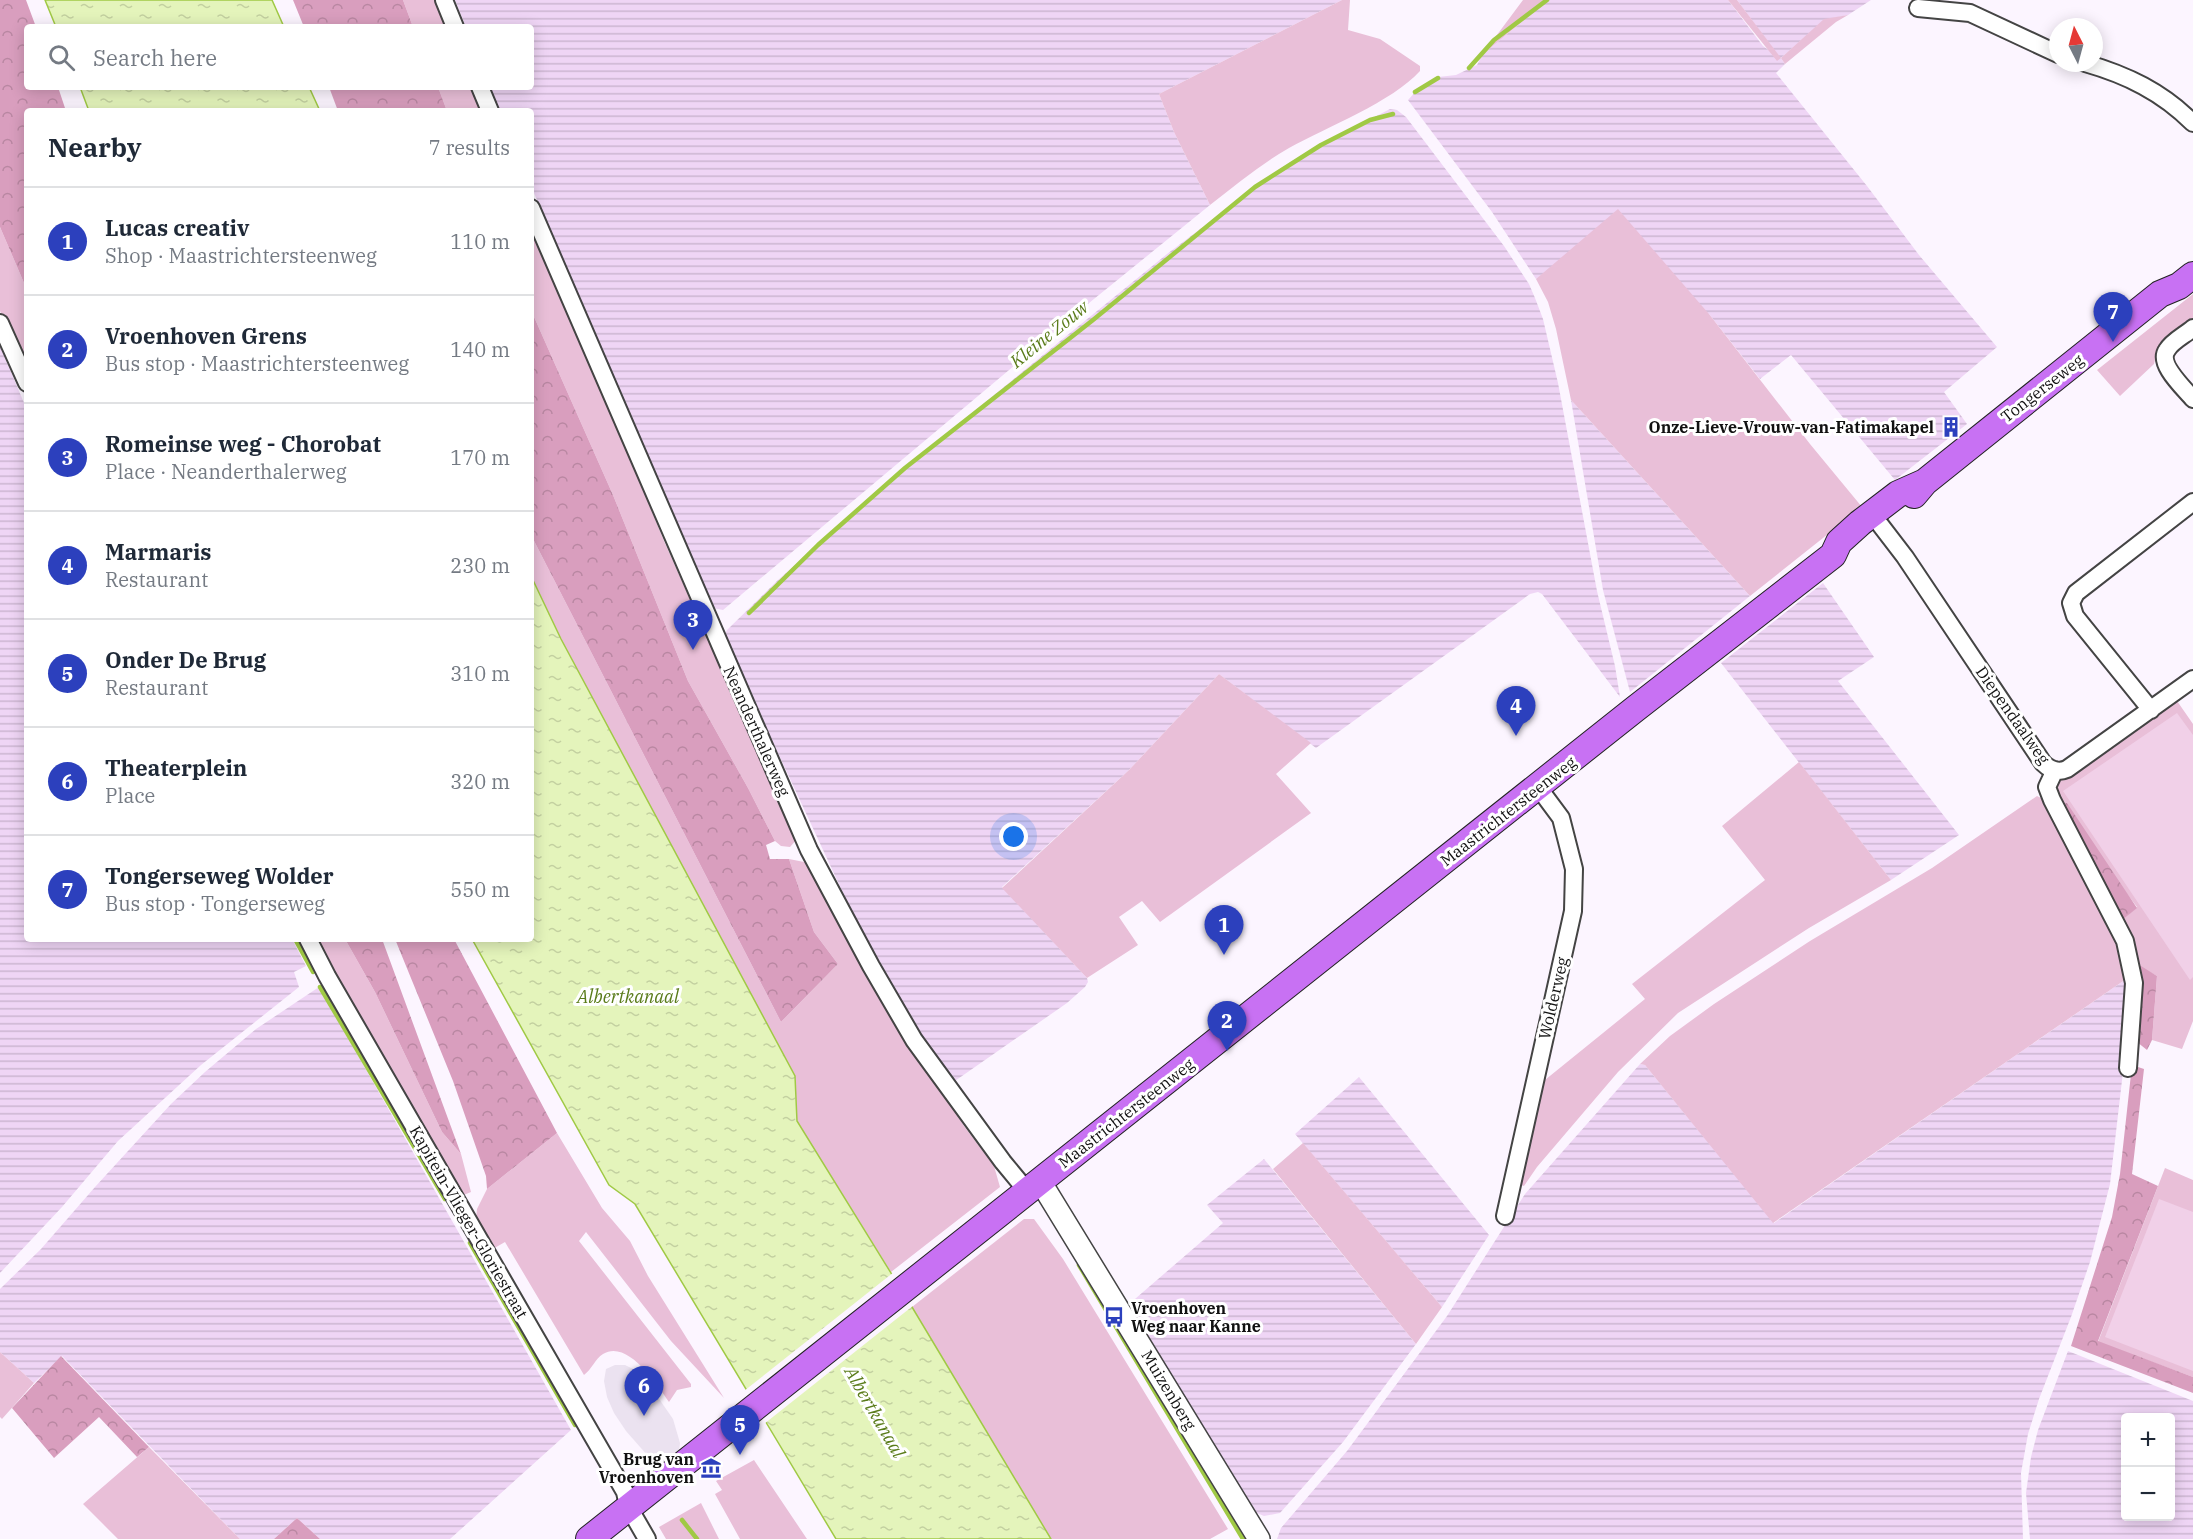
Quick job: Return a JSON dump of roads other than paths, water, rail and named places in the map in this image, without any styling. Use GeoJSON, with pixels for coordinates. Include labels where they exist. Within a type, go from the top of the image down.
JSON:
{"type":"FeatureCollection","features":[{"type":"Feature","properties":{"kind":"main road","name":"Tongerseweg"},"geometry":{"type":"LineString","coordinates":[[2160,294],[2172,277],[2193,260]]}},
{"type":"Feature","properties":{"kind":"main road","name":"Tongerseweg"},"geometry":{"type":"LineString","coordinates":[[1876,520],[1907,505],[1924,482],[2160,294],[2179,286],[2193,275]]}},
{"type":"Feature","properties":{"kind":"main road","name":"Maastrichtersteenweg"},"geometry":{"type":"LineString","coordinates":[[589,1539],[1692,664],[1833,555],[1846,551],[1876,520]]}},
{"type":"Feature","properties":{"kind":"street"},"geometry":{"type":"LineString","coordinates":[[444,0],[454,24]]}},
{"type":"Feature","properties":{"kind":"street"},"geometry":{"type":"LineString","coordinates":[[1918,8],[1970,13],[2049,50]]}},
{"type":"Feature","properties":{"kind":"street"},"geometry":{"type":"LineString","coordinates":[[2103,68],[2122,74],[2148,87],[2193,123]]}},
{"type":"Feature","properties":{"kind":"street"},"geometry":{"type":"LineString","coordinates":[[481,90],[489,108]]}},
{"type":"Feature","properties":{"kind":"street","name":"Neanderthalerweg"},"geometry":{"type":"LineString","coordinates":[[534,215],[810,850],[871,966],[914,1040],[1003,1162],[1033,1186]]}},
{"type":"Feature","properties":{"kind":"street"},"geometry":{"type":"LineString","coordinates":[[0,323],[24,376]]}},
{"type":"Feature","properties":{"kind":"street"},"geometry":{"type":"LineString","coordinates":[[2193,328],[2168,348],[2164,356],[2166,366],[2193,399]]}},
{"type":"Feature","properties":{"kind":"street"},"geometry":{"type":"LineString","coordinates":[[2151,710],[2075,616],[2071,603],[2076,593],[2193,502]]}},
{"type":"Feature","properties":{"kind":"street","name":"Diependaalweg"},"geometry":{"type":"LineString","coordinates":[[1876,520],[1942,612],[2043,763],[2055,770],[2047,787],[2052,800],[2125,941],[2128,952],[2134,983],[2128,1068]]}},
{"type":"Feature","properties":{"kind":"street"},"geometry":{"type":"LineString","coordinates":[[2055,770],[2067,769],[2193,679]]}},
{"type":"Feature","properties":{"kind":"street","name":"Wolderweg"},"geometry":{"type":"LineString","coordinates":[[1505,1216],[1573,912],[1574,869],[1561,818],[1538,787]]}},
{"type":"Feature","properties":{"kind":"street","name":"Kapitein-Vlieger-Gloriestraat"},"geometry":{"type":"LineString","coordinates":[[310,942],[344,1006],[624,1492],[628,1506],[647,1539]]}},
{"type":"Feature","properties":{"kind":"street","name":"Muizenberg"},"geometry":{"type":"LineString","coordinates":[[1033,1186],[1259,1539]]}},
{"type":"Feature","properties":{"kind":"water"},"geometry":{"type":"Polygon","coordinates":[[[45,0],[272,0],[283,24],[55,24],[45,0]]]}},
{"type":"Feature","properties":{"kind":"water"},"geometry":{"type":"Polygon","coordinates":[[[81,90],[310,90],[319,108],[88,108],[81,90]]]}},
{"type":"Feature","properties":{"kind":"water","name":"Albertkanaal"},"geometry":{"type":"Polygon","coordinates":[[[534,582],[561,639],[795,1076],[797,1121],[1051,1539],[836,1539],[635,1204],[609,1185],[474,942],[534,942],[534,582]]]}},
{"type":"Feature","properties":{"kind":"waterway","name":"Kleine Zouw"},"geometry":{"type":"LineString","coordinates":[[1469,68],[1494,40],[1547,0]]}},
{"type":"Feature","properties":{"kind":"waterway","name":"Kleine Zouw"},"geometry":{"type":"LineString","coordinates":[[1415,92],[1438,78]]}},
{"type":"Feature","properties":{"kind":"waterway","name":"Kleine Zouw"},"geometry":{"type":"LineString","coordinates":[[749,613],[818,545],[905,468],[1093,320],[1255,187],[1321,145],[1370,120],[1393,114]]}},
{"type":"Feature","properties":{"kind":"waterway"},"geometry":{"type":"LineString","coordinates":[[297,942],[313,972]]}},
{"type":"Feature","properties":{"kind":"waterway"},"geometry":{"type":"LineString","coordinates":[[320,987],[445,1199]]}},
{"type":"Feature","properties":{"kind":"waterway"},"geometry":{"type":"LineString","coordinates":[[470,1243],[575,1425]]}},
{"type":"Feature","properties":{"kind":"waterway"},"geometry":{"type":"LineString","coordinates":[[1079,1265],[1243,1539]]}},
{"type":"Feature","properties":{"kind":"waterway"},"geometry":{"type":"LineString","coordinates":[[682,1520],[697,1539]]}},
{"type":"Feature","properties":{"kind":"place","name":"Tongerseweg Wolder"},"geometry":{"type":"Point","coordinates":[2113,342]}},
{"type":"Feature","properties":{"kind":"place","name":"Onze-Lieve-Vrouw-van-Fatimakapel"},"geometry":{"type":"Point","coordinates":[1951,427]}},
{"type":"Feature","properties":{"kind":"place","name":"Romeinse weg - Chorobat"},"geometry":{"type":"Point","coordinates":[693,650]}},
{"type":"Feature","properties":{"kind":"place","name":"Marmaris"},"geometry":{"type":"Point","coordinates":[1516,736]}},
{"type":"Feature","properties":{"kind":"place","name":"Lucas creativ"},"geometry":{"type":"Point","coordinates":[1224,955]}},
{"type":"Feature","properties":{"kind":"place","name":"Vroenhoven Grens"},"geometry":{"type":"Point","coordinates":[1227,1051]}},
{"type":"Feature","properties":{"kind":"place","name":"Vroenhoven Weg naar Kanne"},"geometry":{"type":"Point","coordinates":[1114,1317]}},
{"type":"Feature","properties":{"kind":"place","name":"Theaterplein"},"geometry":{"type":"Point","coordinates":[644,1416]}},
{"type":"Feature","properties":{"kind":"place","name":"Onder De Brug"},"geometry":{"type":"Point","coordinates":[740,1455]}},
{"type":"Feature","properties":{"kind":"place","name":"Brug van Vroenhoven"},"geometry":{"type":"Point","coordinates":[711,1468]}}]}
